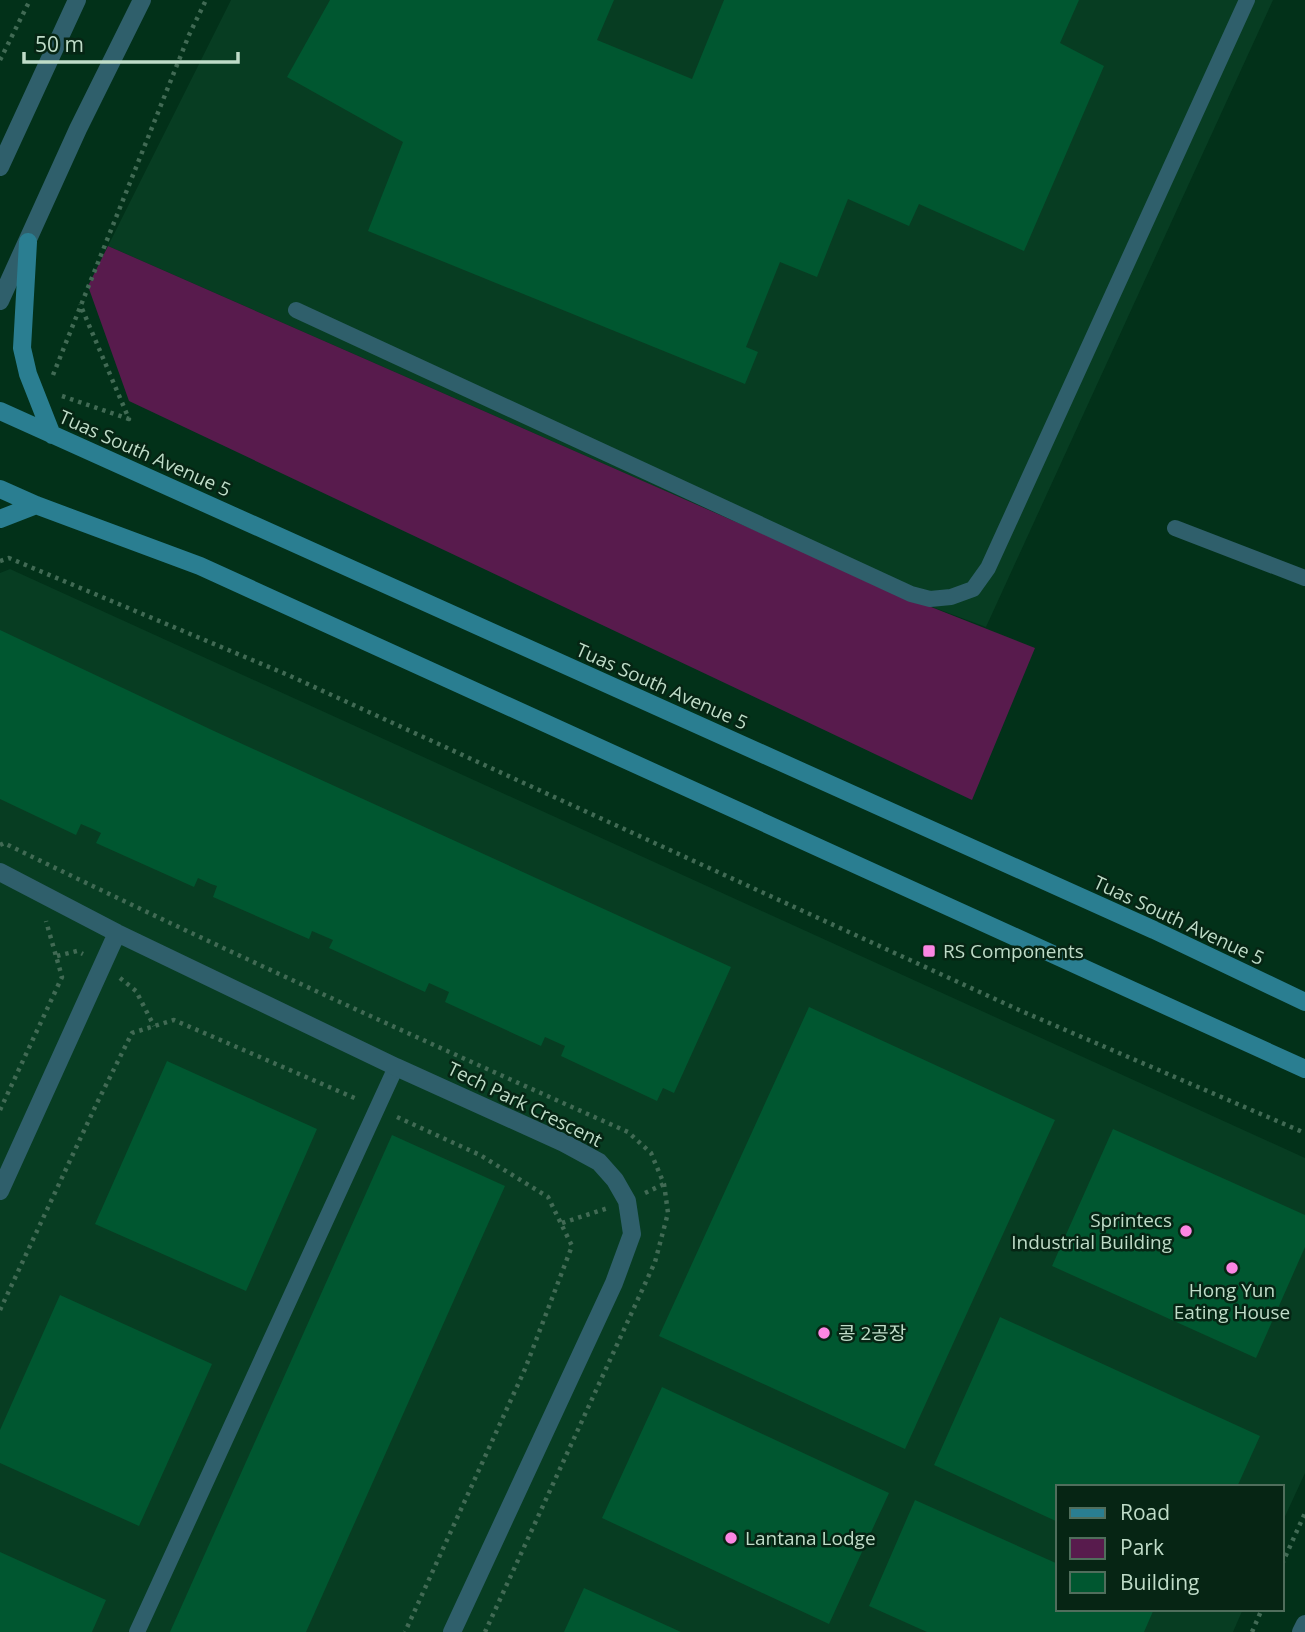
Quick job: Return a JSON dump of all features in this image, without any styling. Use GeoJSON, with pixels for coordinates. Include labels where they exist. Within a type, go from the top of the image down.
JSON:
{"type":"FeatureCollection","features":[{"type":"Feature","properties":{"kind":"main road"},"geometry":{"type":"LineString","coordinates":[[28,242],[22,348],[27,374],[52,435]]}},
{"type":"Feature","properties":{"kind":"main road","name":"Tuas South Avenue 5"},"geometry":{"type":"LineString","coordinates":[[0,411],[1154,930],[1305,1002]]}},
{"type":"Feature","properties":{"kind":"main road"},"geometry":{"type":"LineString","coordinates":[[0,489],[200,566],[1305,1069]]}},
{"type":"Feature","properties":{"kind":"main road"},"geometry":{"type":"LineString","coordinates":[[0,519],[36,505]]}},
{"type":"Feature","properties":{"kind":"street"},"geometry":{"type":"LineString","coordinates":[[0,167],[77,0]]}},
{"type":"Feature","properties":{"kind":"street"},"geometry":{"type":"LineString","coordinates":[[0,301],[78,129],[142,0]]}},
{"type":"Feature","properties":{"kind":"street","name":"Tech Park Crescent"},"geometry":{"type":"LineString","coordinates":[[0,872],[117,933],[396,1067],[564,1143],[599,1162],[615,1180],[627,1201],[632,1234],[614,1283],[452,1632]]}},
{"type":"Feature","properties":{"kind":"street"},"geometry":{"type":"LineString","coordinates":[[0,1191],[117,933]]}},
{"type":"Feature","properties":{"kind":"street"},"geometry":{"type":"LineString","coordinates":[[1301,1632],[1305,1624]]}},
{"type":"Feature","properties":{"kind":"lane"},"geometry":{"type":"LineString","coordinates":[[296,310],[911,594],[930,599],[951,597],[973,589],[988,568],[1247,0]]}},
{"type":"Feature","properties":{"kind":"lane"},"geometry":{"type":"LineString","coordinates":[[1175,528],[1305,578]]}},
{"type":"Feature","properties":{"kind":"lane"},"geometry":{"type":"LineString","coordinates":[[138,1632],[396,1067]]}},
{"type":"Feature","properties":{"kind":"path"},"geometry":{"type":"LineString","coordinates":[[0,60],[30,0]]}},
{"type":"Feature","properties":{"kind":"path"},"geometry":{"type":"LineString","coordinates":[[51,379],[189,35],[206,0]]}},
{"type":"Feature","properties":{"kind":"path"},"geometry":{"type":"LineString","coordinates":[[58,395],[129,419],[80,304]]}},
{"type":"Feature","properties":{"kind":"path"},"geometry":{"type":"LineString","coordinates":[[0,559],[9,558],[288,675],[1019,1010],[1305,1133]]}},
{"type":"Feature","properties":{"kind":"path"},"geometry":{"type":"LineString","coordinates":[[0,845],[4,843],[381,1022],[628,1132],[651,1153],[664,1184],[667,1213],[655,1262],[485,1632]]}},
{"type":"Feature","properties":{"kind":"path"},"geometry":{"type":"LineString","coordinates":[[0,1110],[62,977],[46,920]]}},
{"type":"Feature","properties":{"kind":"path"},"geometry":{"type":"LineString","coordinates":[[1284,1560],[1305,1513]]}},
{"type":"Feature","properties":{"kind":"path"},"geometry":{"type":"LineString","coordinates":[[1252,1632],[1261,1611]]}},
{"type":"Feature","properties":{"kind":"shaded area"},"geometry":{"type":"Polygon","coordinates":[[[231,0],[1273,0],[986,627],[916,601],[108,246],[231,0]]]}},
{"type":"Feature","properties":{"kind":"shaded area"},"geometry":{"type":"Polygon","coordinates":[[[10,569],[1305,1158],[1305,1473],[1284,1519],[1284,1485],[1056,1485],[1056,1611],[1242,1611],[1233,1632],[0,1632],[0,573],[10,569]]]}},
{"type":"Feature","properties":{"kind":"green space"},"geometry":{"type":"Polygon","coordinates":[[[108,246],[916,601],[1035,648],[972,800],[129,401],[88,286],[108,246]]]}},
{"type":"Feature","properties":{"kind":"building"},"geometry":{"type":"Polygon","coordinates":[[[330,0],[614,0],[597,40],[692,79],[724,0],[1079,0],[1060,43],[1104,66],[1024,251],[919,204],[909,226],[848,199],[817,277],[780,262],[746,347],[758,352],[745,384],[368,231],[403,142],[287,77],[330,0]]]}},
{"type":"Feature","properties":{"kind":"building"},"geometry":{"type":"Polygon","coordinates":[[[0,630],[214,731],[731,967],[674,1093],[663,1088],[657,1101],[561,1056],[565,1046],[545,1037],[541,1046],[445,1002],[449,992],[429,983],[425,992],[329,948],[333,940],[312,931],[309,939],[213,897],[217,886],[198,878],[194,887],[96,843],[101,833],[95,830],[81,824],[76,835],[0,799],[0,630]]]}},
{"type":"Feature","properties":{"kind":"building"},"geometry":{"type":"Polygon","coordinates":[[[809,1007],[1055,1120],[905,1449],[659,1336],[809,1007]]]}},
{"type":"Feature","properties":{"kind":"building"},"geometry":{"type":"Polygon","coordinates":[[[167,1061],[317,1129],[246,1291],[95,1224],[167,1061]]]}},
{"type":"Feature","properties":{"kind":"building","name":"Sprintecs Industrial Building"},"geometry":{"type":"Polygon","coordinates":[[[1113,1129],[1305,1215],[1305,1247],[1256,1358],[1052,1266],[1113,1129]]]}},
{"type":"Feature","properties":{"kind":"building"},"geometry":{"type":"Polygon","coordinates":[[[392,1135],[505,1186],[306,1632],[170,1632],[392,1135]]]}},
{"type":"Feature","properties":{"kind":"building"},"geometry":{"type":"Polygon","coordinates":[[[60,1295],[212,1364],[139,1526],[0,1463],[0,1430],[60,1295]]]}},
{"type":"Feature","properties":{"kind":"building"},"geometry":{"type":"Polygon","coordinates":[[[1000,1317],[1260,1436],[1238,1485],[1056,1485],[1056,1521],[934,1465],[1000,1317]]]}},
{"type":"Feature","properties":{"kind":"building"},"geometry":{"type":"Polygon","coordinates":[[[662,1387],[889,1493],[829,1624],[602,1518],[662,1387]]]}},
{"type":"Feature","properties":{"kind":"building"},"geometry":{"type":"Polygon","coordinates":[[[915,1500],[1056,1563],[1056,1611],[1153,1611],[1144,1632],[927,1632],[869,1606],[915,1500]]]}},
{"type":"Feature","properties":{"kind":"building"},"geometry":{"type":"Polygon","coordinates":[[[0,1552],[106,1600],[92,1632],[0,1632],[0,1552]]]}},
{"type":"Feature","properties":{"kind":"building"},"geometry":{"type":"Polygon","coordinates":[[[584,1588],[681,1632],[564,1632],[584,1588]]]}},
{"type":"Feature","properties":{"kind":"place","name":"RS Components"},"geometry":{"type":"Point","coordinates":[929,951]}},
{"type":"Feature","properties":{"kind":"place","name":"Sprintecs Industrial Building"},"geometry":{"type":"Point","coordinates":[1186,1231]}},
{"type":"Feature","properties":{"kind":"place","name":"Hong Yun Eating House"},"geometry":{"type":"Point","coordinates":[1232,1268]}},
{"type":"Feature","properties":{"kind":"place","name":"콩 2공장"},"geometry":{"type":"Point","coordinates":[824,1333]}},
{"type":"Feature","properties":{"kind":"place","name":"Lantana Lodge"},"geometry":{"type":"Point","coordinates":[731,1538]}}]}
